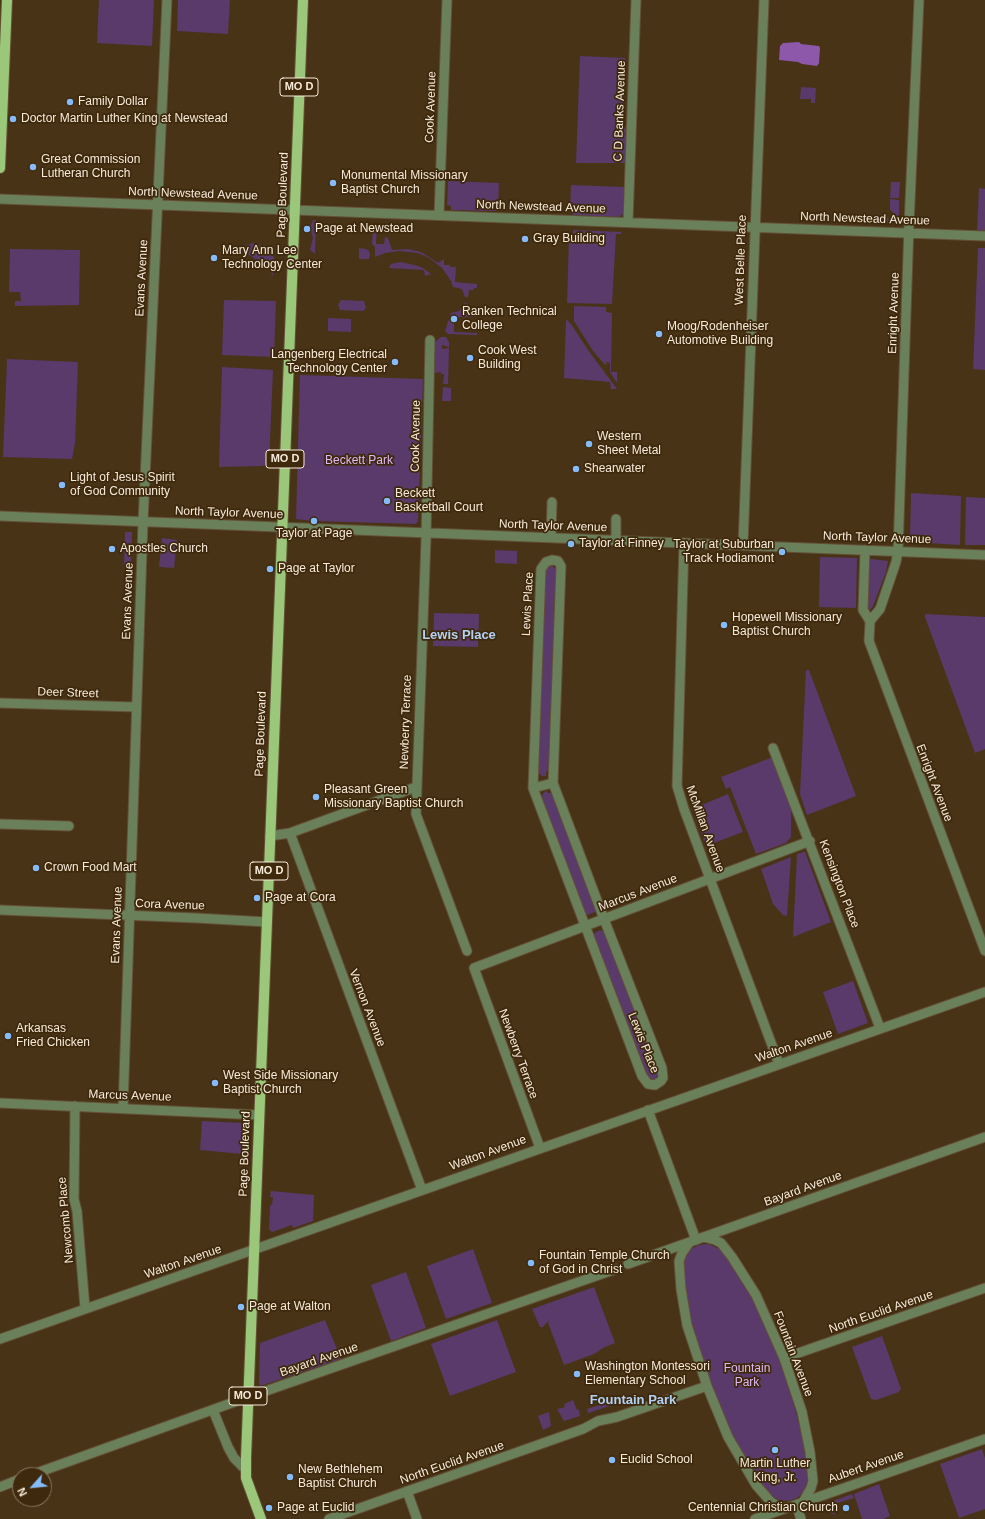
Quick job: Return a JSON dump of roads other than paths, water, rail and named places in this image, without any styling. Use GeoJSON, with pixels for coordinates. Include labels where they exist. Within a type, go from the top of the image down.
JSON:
{"type":"FeatureCollection","features":[{"type":"Feature","properties":{"kind":"main road","name":"Page Boulevard"},"geometry":{"type":"LineString","coordinates":[[261,1519],[245,1469],[303,0]]}},
{"type":"Feature","properties":{"kind":"main road"},"geometry":{"type":"LineString","coordinates":[[0,168],[4,6]]}},
{"type":"Feature","properties":{"kind":"street","name":"Evans Avenue"},"geometry":{"type":"LineString","coordinates":[[123,1108],[143,522],[167,0]]}},
{"type":"Feature","properties":{"kind":"street","name":"Cook Avenue"},"geometry":{"type":"LineString","coordinates":[[439,215],[447,0]]}},
{"type":"Feature","properties":{"kind":"street","name":"C D Banks Avenue"},"geometry":{"type":"LineString","coordinates":[[628,222],[636,0]]}},
{"type":"Feature","properties":{"kind":"street","name":"West Belle Place"},"geometry":{"type":"LineString","coordinates":[[743,545],[754,227],[764,0]]}},
{"type":"Feature","properties":{"kind":"street","name":"Enright Avenue"},"geometry":{"type":"LineString","coordinates":[[870,621],[880,609],[896,562],[898,551],[919,0]]}},
{"type":"Feature","properties":{"kind":"street","name":"North Newstead Avenue"},"geometry":{"type":"LineString","coordinates":[[0,199],[985,236]]}},
{"type":"Feature","properties":{"kind":"street","name":"Cook Avenue"},"geometry":{"type":"LineString","coordinates":[[426,533],[430,340]]}},
{"type":"Feature","properties":{"kind":"street"},"geometry":{"type":"LineString","coordinates":[[551,538],[552,502]]}},
{"type":"Feature","properties":{"kind":"street","name":"North Taylor Avenue"},"geometry":{"type":"LineString","coordinates":[[0,516],[985,555]]}},
{"type":"Feature","properties":{"kind":"street"},"geometry":{"type":"LineString","coordinates":[[616,518],[616,540]]}},
{"type":"Feature","properties":{"kind":"street","name":"Newberry Terrace"},"geometry":{"type":"LineString","coordinates":[[426,533],[416,814],[467,951]]}},
{"type":"Feature","properties":{"kind":"street","name":"McMillan Avenue"},"geometry":{"type":"LineString","coordinates":[[684,543],[677,786],[679,796],[779,1064]]}},
{"type":"Feature","properties":{"kind":"street","name":"Enright Avenue"},"geometry":{"type":"LineString","coordinates":[[865,550],[863,610],[870,621],[869,641],[872,652],[985,951]]}},
{"type":"Feature","properties":{"kind":"street","name":"Lewis Place"},"geometry":{"type":"LineString","coordinates":[[552,560],[558,561],[561,566],[553,783],[662,1068],[663,1078],[659,1084],[648,1084],[642,1076],[533,788],[541,569],[546,562],[552,560]]}},
{"type":"Feature","properties":{"kind":"street","name":"Deer Street"},"geometry":{"type":"LineString","coordinates":[[0,703],[136,707]]}},
{"type":"Feature","properties":{"kind":"street","name":"Kensington Place"},"geometry":{"type":"LineString","coordinates":[[773,748],[810,841],[880,1028]]}},
{"type":"Feature","properties":{"kind":"street"},"geometry":{"type":"LineString","coordinates":[[533,788],[553,783]]}},
{"type":"Feature","properties":{"kind":"street"},"geometry":{"type":"LineString","coordinates":[[270,836],[290,833],[416,787]]}},
{"type":"Feature","properties":{"kind":"street"},"geometry":{"type":"LineString","coordinates":[[0,824],[69,826]]}},
{"type":"Feature","properties":{"kind":"street","name":"Vernon Avenue"},"geometry":{"type":"LineString","coordinates":[[290,833],[422,1190]]}},
{"type":"Feature","properties":{"kind":"street","name":"Marcus Avenue"},"geometry":{"type":"LineString","coordinates":[[474,968],[810,841]]}},
{"type":"Feature","properties":{"kind":"street","name":"Cora Avenue"},"geometry":{"type":"LineString","coordinates":[[0,910],[267,922]]}},
{"type":"Feature","properties":{"kind":"street","name":"Newberry Terrace"},"geometry":{"type":"LineString","coordinates":[[474,968],[540,1148]]}},
{"type":"Feature","properties":{"kind":"street","name":"Walton Avenue"},"geometry":{"type":"LineString","coordinates":[[0,1339],[84,1308],[254,1250],[985,992]]}},
{"type":"Feature","properties":{"kind":"street","name":"Marcus Avenue"},"geometry":{"type":"LineString","coordinates":[[0,1103],[259,1115]]}},
{"type":"Feature","properties":{"kind":"street","name":"Newcomb Place"},"geometry":{"type":"LineString","coordinates":[[75,1106],[74,1198],[77,1211],[84,1308]]}},
{"type":"Feature","properties":{"kind":"street"},"geometry":{"type":"LineString","coordinates":[[648,1110],[696,1240],[682,1253],[679,1261],[681,1289],[687,1325],[707,1386],[728,1436],[750,1475],[770,1501],[775,1504],[795,1505],[801,1519]]}},
{"type":"Feature","properties":{"kind":"street","name":"Bayard Avenue"},"geometry":{"type":"LineString","coordinates":[[628,1264],[985,1137]]}},
{"type":"Feature","properties":{"kind":"street","name":"Fountain Avenue"},"geometry":{"type":"LineString","coordinates":[[696,1240],[715,1240],[721,1243],[732,1256],[756,1295],[784,1358],[802,1412],[811,1454],[813,1481],[811,1488],[795,1505]]}},
{"type":"Feature","properties":{"kind":"street","name":"Bayard Avenue"},"geometry":{"type":"LineString","coordinates":[[52,1468],[616,1268]]}},
{"type":"Feature","properties":{"kind":"street","name":"North Euclid Avenue"},"geometry":{"type":"LineString","coordinates":[[784,1358],[985,1288]]}},
{"type":"Feature","properties":{"kind":"street","name":"North Euclid Avenue"},"geometry":{"type":"LineString","coordinates":[[329,1519],[583,1429],[598,1421],[617,1417],[707,1386]]}},
{"type":"Feature","properties":{"kind":"street","name":"Page Boulevard"},"geometry":{"type":"LineString","coordinates":[[214,1410],[228,1447],[234,1458],[245,1469]]}},
{"type":"Feature","properties":{"kind":"street","name":"Aubert Avenue"},"geometry":{"type":"LineString","coordinates":[[755,1519],[985,1439]]}},
{"type":"Feature","properties":{"kind":"street"},"geometry":{"type":"LineString","coordinates":[[0,1487],[12,1482]]}},
{"type":"Feature","properties":{"kind":"street"},"geometry":{"type":"LineString","coordinates":[[407,1491],[417,1519]]}},
{"type":"Feature","properties":{"kind":"place","name":"Family Dollar"},"geometry":{"type":"Point","coordinates":[70,102]}},
{"type":"Feature","properties":{"kind":"place","name":"Doctor Martin Luther King at Newstead"},"geometry":{"type":"Point","coordinates":[13,119]}},
{"type":"Feature","properties":{"kind":"place","name":"Great Commission Lutheran Church"},"geometry":{"type":"Point","coordinates":[33,167]}},
{"type":"Feature","properties":{"kind":"place","name":"Monumental Missionary Baptist Church"},"geometry":{"type":"Point","coordinates":[333,183]}},
{"type":"Feature","properties":{"kind":"place","name":"Page at Newstead"},"geometry":{"type":"Point","coordinates":[307,229]}},
{"type":"Feature","properties":{"kind":"place","name":"Gray Building"},"geometry":{"type":"Point","coordinates":[525,239]}},
{"type":"Feature","properties":{"kind":"place","name":"Mary Ann Lee Technology Center"},"geometry":{"type":"Point","coordinates":[214,258]}},
{"type":"Feature","properties":{"kind":"place","name":"Ranken Technical College"},"geometry":{"type":"Point","coordinates":[454,319]}},
{"type":"Feature","properties":{"kind":"place","name":"Moog/Rodenheiser Automotive Building"},"geometry":{"type":"Point","coordinates":[659,334]}},
{"type":"Feature","properties":{"kind":"place","name":"Cook West Building"},"geometry":{"type":"Point","coordinates":[470,358]}},
{"type":"Feature","properties":{"kind":"place","name":"Langenberg Electrical Technology Center"},"geometry":{"type":"Point","coordinates":[395,362]}},
{"type":"Feature","properties":{"kind":"place","name":"Western Sheet Metal"},"geometry":{"type":"Point","coordinates":[589,444]}},
{"type":"Feature","properties":{"kind":"place","name":"Shearwater"},"geometry":{"type":"Point","coordinates":[576,469]}},
{"type":"Feature","properties":{"kind":"place","name":"Light of Jesus Spirit of God Community"},"geometry":{"type":"Point","coordinates":[62,485]}},
{"type":"Feature","properties":{"kind":"place","name":"Beckett Basketball Court"},"geometry":{"type":"Point","coordinates":[387,501]}},
{"type":"Feature","properties":{"kind":"place","name":"Taylor at Page"},"geometry":{"type":"Point","coordinates":[314,521]}},
{"type":"Feature","properties":{"kind":"place","name":"Taylor at Finney"},"geometry":{"type":"Point","coordinates":[571,544]}},
{"type":"Feature","properties":{"kind":"place","name":"Apostles Church"},"geometry":{"type":"Point","coordinates":[112,549]}},
{"type":"Feature","properties":{"kind":"place","name":"Taylor at Suburban Track Hodiamont"},"geometry":{"type":"Point","coordinates":[782,552]}},
{"type":"Feature","properties":{"kind":"place","name":"Page at Taylor"},"geometry":{"type":"Point","coordinates":[270,569]}},
{"type":"Feature","properties":{"kind":"place","name":"Hopewell Missionary Baptist Church"},"geometry":{"type":"Point","coordinates":[724,625]}},
{"type":"Feature","properties":{"kind":"place","name":"Pleasant Green Missionary Baptist Church"},"geometry":{"type":"Point","coordinates":[316,797]}},
{"type":"Feature","properties":{"kind":"place","name":"Crown Food Mart"},"geometry":{"type":"Point","coordinates":[36,868]}},
{"type":"Feature","properties":{"kind":"place","name":"Page at Cora"},"geometry":{"type":"Point","coordinates":[257,898]}},
{"type":"Feature","properties":{"kind":"place","name":"Arkansas Fried Chicken"},"geometry":{"type":"Point","coordinates":[8,1036]}},
{"type":"Feature","properties":{"kind":"place","name":"West Side Missionary Baptist Church"},"geometry":{"type":"Point","coordinates":[215,1083]}},
{"type":"Feature","properties":{"kind":"place","name":"Fountain Temple Church of God in Christ"},"geometry":{"type":"Point","coordinates":[531,1263]}},
{"type":"Feature","properties":{"kind":"place","name":"Page at Walton"},"geometry":{"type":"Point","coordinates":[241,1307]}},
{"type":"Feature","properties":{"kind":"place","name":"Washington Montessori Elementary School"},"geometry":{"type":"Point","coordinates":[577,1374]}},
{"type":"Feature","properties":{"kind":"place","name":"Martin Luther King, Jr."},"geometry":{"type":"Point","coordinates":[775,1450]}},
{"type":"Feature","properties":{"kind":"place","name":"Euclid School"},"geometry":{"type":"Point","coordinates":[612,1460]}},
{"type":"Feature","properties":{"kind":"place","name":"New Bethlehem Baptist Church"},"geometry":{"type":"Point","coordinates":[290,1477]}},
{"type":"Feature","properties":{"kind":"place","name":"Page at Euclid"},"geometry":{"type":"Point","coordinates":[269,1508]}},
{"type":"Feature","properties":{"kind":"place","name":"Centennial Christian Church"},"geometry":{"type":"Point","coordinates":[846,1508]}},
{"type":"Feature","properties":{"kind":"district","name":"Lewis Place"},"geometry":{"type":"Point","coordinates":[459,635]}},
{"type":"Feature","properties":{"kind":"district","name":"Fountain Park"},"geometry":{"type":"Point","coordinates":[633,1400]}},
{"type":"Feature","properties":{"kind":"park label","name":"Beckett Park"},"geometry":{"type":"Point","coordinates":[359,461]}}]}
